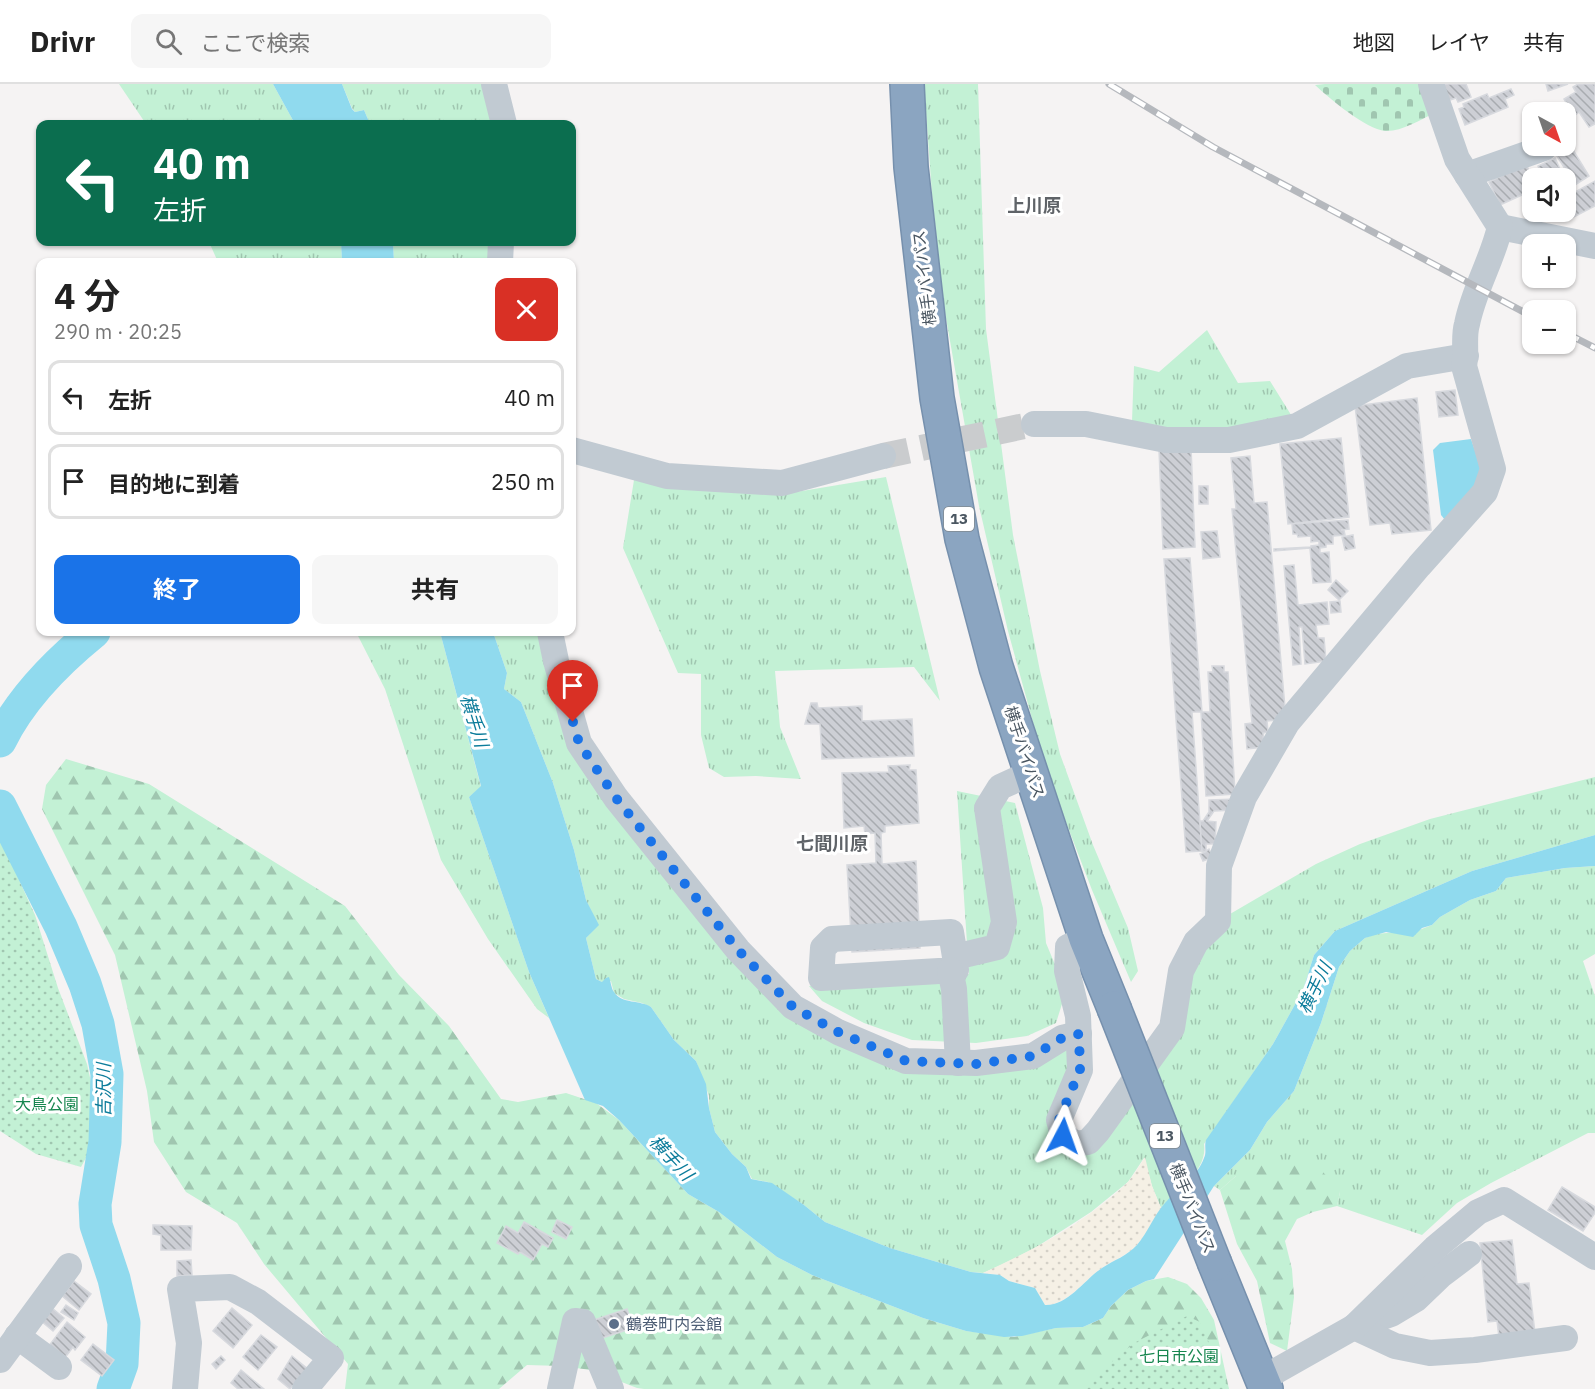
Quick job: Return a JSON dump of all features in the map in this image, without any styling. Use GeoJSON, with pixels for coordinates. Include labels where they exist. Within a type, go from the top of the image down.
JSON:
{"type":"FeatureCollection","features":[{"type":"Feature","properties":{"kind":"highway","name":"横手バイパス"},"geometry":{"type":"LineString","coordinates":[[907,84],[911,167],[937,398],[962,539],[996,667],[1086,939],[1264,1384]]}},
{"type":"Feature","properties":{"kind":"street"},"geometry":{"type":"LineString","coordinates":[[494,84],[503,120]]}},
{"type":"Feature","properties":{"kind":"street"},"geometry":{"type":"LineString","coordinates":[[1086,939],[1068,947],[1067,971],[1078,1016],[1080,1070],[1059,1120],[1063,1136],[1075,1144],[1088,1142],[1098,1131],[1172,1028],[1181,971],[1196,942],[1218,921],[1219,867],[1244,797],[1287,723],[1419,566],[1485,492],[1493,469],[1464,366],[1466,327],[1477,288],[1494,252],[1500,227],[1456,159],[1431,84]]}},
{"type":"Feature","properties":{"kind":"street"},"geometry":{"type":"LineString","coordinates":[[1467,175],[1522,156]]}},
{"type":"Feature","properties":{"kind":"street"},"geometry":{"type":"LineString","coordinates":[[1500,227],[1595,246]]}},
{"type":"Feature","properties":{"kind":"street"},"geometry":{"type":"LineString","coordinates":[[1034,424],[1086,424],[1166,440],[1229,440],[1297,426],[1407,366],[1466,356]]}},
{"type":"Feature","properties":{"kind":"street"},"geometry":{"type":"LineString","coordinates":[[576,451],[667,476],[782,483],[883,456]]}},
{"type":"Feature","properties":{"kind":"street"},"geometry":{"type":"LineString","coordinates":[[551,636],[579,743],[616,798],[738,950],[793,1007],[838,1032],[906,1061],[976,1064],[1033,1056],[1062,1038],[1079,1034]]}},
{"type":"Feature","properties":{"kind":"street"},"geometry":{"type":"LineString","coordinates":[[958,1063],[952,963],[997,947],[1004,922],[987,808],[1000,787],[1031,772]]}},
{"type":"Feature","properties":{"kind":"street"},"geometry":{"type":"LineString","coordinates":[[1264,1384],[1354,1327],[1427,1256],[1478,1212],[1504,1200],[1595,1257]]}},
{"type":"Feature","properties":{"kind":"street"},"geometry":{"type":"LineString","coordinates":[[1354,1327],[1392,1314],[1416,1299],[1440,1276],[1469,1254]]}},
{"type":"Feature","properties":{"kind":"street"},"geometry":{"type":"LineString","coordinates":[[0,1360],[69,1266]]}},
{"type":"Feature","properties":{"kind":"street"},"geometry":{"type":"LineString","coordinates":[[185,1389],[189,1343],[180,1289],[230,1287],[258,1302],[331,1358],[305,1389]]}},
{"type":"Feature","properties":{"kind":"street"},"geometry":{"type":"LineString","coordinates":[[560,1389],[575,1321],[583,1322],[611,1389]]}},
{"type":"Feature","properties":{"kind":"street"},"geometry":{"type":"LineString","coordinates":[[1354,1327],[1395,1346],[1430,1353],[1474,1350],[1565,1338]]}},
{"type":"Feature","properties":{"kind":"street"},"geometry":{"type":"LineString","coordinates":[[17,1336],[59,1367]]}},
{"type":"Feature","properties":{"kind":"green space"},"geometry":{"type":"Polygon","coordinates":[[[119,84],[273,84],[293,120],[143,120],[119,84]]]}},
{"type":"Feature","properties":{"kind":"green space"},"geometry":{"type":"Polygon","coordinates":[[[342,84],[494,84],[503,120],[368,120],[364,110],[355,112],[342,84]]]}},
{"type":"Feature","properties":{"kind":"green space"},"geometry":{"type":"Polygon","coordinates":[[[924,84],[978,84],[986,329],[1013,535],[1040,671],[1060,754],[1093,845],[1128,928],[1138,971],[1131,982],[1092,890],[1046,770],[1008,631],[979,506],[943,301],[924,84]]]}},
{"type":"Feature","properties":{"kind":"green space"},"geometry":{"type":"Polygon","coordinates":[[[1423,84],[1434,113],[1397,130],[1377,129],[1349,112],[1315,85],[1423,84]]]}},
{"type":"Feature","properties":{"kind":"green space"},"geometry":{"type":"Polygon","coordinates":[[[211,246],[341,246],[342,258],[216,258],[211,246]]]}},
{"type":"Feature","properties":{"kind":"green space"},"geometry":{"type":"Polygon","coordinates":[[[393,246],[501,246],[500,258],[394,258],[393,246]]]}},
{"type":"Feature","properties":{"kind":"green space"},"geometry":{"type":"Polygon","coordinates":[[[1207,330],[1238,383],[1270,381],[1293,418],[1187,434],[1132,421],[1134,366],[1159,372],[1207,330]]]}},
{"type":"Feature","properties":{"kind":"green space"},"geometry":{"type":"Polygon","coordinates":[[[886,477],[940,701],[914,667],[775,671],[780,727],[801,779],[756,776],[724,777],[709,768],[701,735],[701,674],[678,673],[623,548],[634,480],[778,495],[886,477]]]}},
{"type":"Feature","properties":{"kind":"green space"},"geometry":{"type":"Polygon","coordinates":[[[358,636],[441,636],[481,787],[469,797],[529,972],[549,1018],[537,1009],[488,939],[441,860],[385,689],[358,636]]]}},
{"type":"Feature","properties":{"kind":"green space"},"geometry":{"type":"Polygon","coordinates":[[[494,636],[551,636],[579,743],[793,1007],[906,1061],[976,1063],[1079,1034],[1059,1120],[1075,1144],[1172,1028],[1181,971],[1218,921],[1316,864],[1360,844],[1430,819],[1595,777],[1595,835],[1472,871],[1335,931],[1314,955],[1303,990],[1273,1044],[1204,1144],[1204,1154],[1196,1171],[1161,1208],[1144,1158],[1128,1182],[1091,1212],[1035,1248],[1001,1265],[983,1273],[971,1272],[890,1248],[825,1222],[804,1205],[768,1182],[752,1179],[746,1167],[732,1154],[715,1132],[709,1108],[709,1096],[696,1061],[674,1040],[651,1007],[624,999],[614,993],[611,981],[602,982],[596,979],[586,938],[598,925],[586,900],[574,850],[553,783],[521,702],[504,689],[507,673],[494,636]]]}},
{"type":"Feature","properties":{"kind":"green space"},"geometry":{"type":"Polygon","coordinates":[[[66,759],[149,784],[345,906],[399,975],[449,1026],[501,1099],[518,1102],[566,1093],[596,1103],[619,1120],[688,1194],[719,1212],[777,1257],[812,1275],[923,1318],[966,1331],[1014,1337],[1056,1328],[1083,1327],[1103,1318],[1111,1306],[1128,1290],[1146,1281],[1168,1277],[1187,1284],[1201,1298],[1214,1320],[1229,1389],[644,1389],[591,1370],[527,1365],[499,1389],[345,1389],[348,1364],[264,1264],[237,1223],[186,1192],[154,1142],[147,1091],[115,955],[42,809],[46,785],[66,759]]]}},
{"type":"Feature","properties":{"kind":"green space"},"geometry":{"type":"Polygon","coordinates":[[[957,791],[1015,803],[1043,908],[1046,943],[1066,991],[1056,1023],[1027,1036],[976,1043],[912,1040],[864,1023],[822,1001],[809,986],[969,974],[957,791]]]}},
{"type":"Feature","properties":{"kind":"green space","name":"大鳥公園"},"geometry":{"type":"Polygon","coordinates":[[[0,838],[35,915],[58,988],[87,1064],[97,1109],[94,1143],[81,1167],[36,1154],[0,1131],[0,838]]]}},
{"type":"Feature","properties":{"kind":"green space"},"geometry":{"type":"Polygon","coordinates":[[[1595,866],[1595,954],[1583,961],[1595,996],[1595,1133],[1588,1133],[1457,1203],[1422,1235],[1337,1206],[1340,1192],[1236,1176],[1220,1190],[1214,1186],[1250,1150],[1267,1122],[1294,1091],[1321,1023],[1339,967],[1350,951],[1365,938],[1376,934],[1419,930],[1432,925],[1440,917],[1470,900],[1496,891],[1506,878],[1565,868],[1595,866]]]}},
{"type":"Feature","properties":{"kind":"green space"},"geometry":{"type":"Polygon","coordinates":[[[1294,1161],[1323,1172],[1340,1192],[1337,1206],[1297,1219],[1285,1241],[1292,1269],[1294,1297],[1287,1351],[1270,1343],[1257,1281],[1237,1244],[1220,1190],[1258,1162],[1294,1161]]]}},
{"type":"Feature","properties":{"kind":"green space","name":"七日市公園"},"geometry":{"type":"Polygon","coordinates":[[[1187,1316],[1200,1322],[1229,1389],[1080,1389],[1134,1343],[1187,1316]]]}},
{"type":"Feature","properties":{"kind":"sand"},"geometry":{"type":"Polygon","coordinates":[[[1145,1157],[1152,1186],[1161,1208],[1135,1247],[1099,1270],[1074,1292],[1060,1302],[1045,1305],[1035,1288],[1009,1281],[1000,1275],[983,1273],[1040,1245],[1094,1211],[1126,1184],[1145,1157]]]}},
{"type":"Feature","properties":{"kind":"water"},"geometry":{"type":"Polygon","coordinates":[[[273,84],[342,84],[352,109],[355,112],[364,110],[368,120],[293,120],[273,84]]]}},
{"type":"Feature","properties":{"kind":"water"},"geometry":{"type":"Polygon","coordinates":[[[341,246],[393,246],[394,258],[342,258],[341,246]]]}},
{"type":"Feature","properties":{"kind":"water"},"geometry":{"type":"Polygon","coordinates":[[[1471,439],[1482,471],[1479,486],[1445,520],[1441,515],[1433,450],[1440,443],[1471,439]]]}},
{"type":"Feature","properties":{"kind":"water","name":"横手川"},"geometry":{"type":"Polygon","coordinates":[[[441,636],[494,636],[507,673],[504,689],[521,702],[553,783],[574,850],[586,900],[599,925],[586,938],[596,979],[602,982],[609,977],[612,989],[617,996],[651,1007],[674,1040],[696,1061],[706,1084],[715,1132],[732,1154],[746,1167],[751,1179],[772,1183],[825,1222],[890,1248],[971,1272],[1000,1275],[1009,1281],[1035,1288],[1045,1305],[1069,1297],[1102,1268],[1133,1249],[1161,1208],[1197,1171],[1205,1156],[1206,1140],[1273,1044],[1303,990],[1314,955],[1335,931],[1472,871],[1595,835],[1595,866],[1565,868],[1506,878],[1496,891],[1470,900],[1440,917],[1432,925],[1422,928],[1413,937],[1386,932],[1365,938],[1350,951],[1339,967],[1321,1023],[1294,1091],[1267,1122],[1250,1150],[1214,1186],[1154,1279],[1128,1290],[1111,1306],[1103,1318],[1083,1327],[1056,1328],[1022,1336],[1004,1337],[966,1331],[923,1318],[812,1275],[777,1257],[719,1212],[688,1194],[619,1120],[603,1106],[585,1100],[529,972],[469,797],[481,786],[441,636]]]}},
{"type":"Feature","properties":{"kind":"building"},"geometry":{"type":"Polygon","coordinates":[[[1437,84],[1466,84],[1471,97],[1458,102],[1456,98],[1444,102],[1437,84]]]}},
{"type":"Feature","properties":{"kind":"building"},"geometry":{"type":"Polygon","coordinates":[[[1546,84],[1568,84],[1548,91],[1546,84]]]}},
{"type":"Feature","properties":{"kind":"building"},"geometry":{"type":"Polygon","coordinates":[[[1578,84],[1595,84],[1595,124],[1589,127],[1579,112],[1576,114],[1576,102],[1566,102],[1564,99],[1576,92],[1573,87],[1578,84]]]}},
{"type":"Feature","properties":{"kind":"building"},"geometry":{"type":"Polygon","coordinates":[[[1511,89],[1514,95],[1505,99],[1508,107],[1465,125],[1459,109],[1464,107],[1463,104],[1487,94],[1489,98],[1511,89]]]}},
{"type":"Feature","properties":{"kind":"building"},"geometry":{"type":"Polygon","coordinates":[[[1576,155],[1589,176],[1576,184],[1576,168],[1564,168],[1557,156],[1576,155]]]}},
{"type":"Feature","properties":{"kind":"building"},"geometry":{"type":"Polygon","coordinates":[[[1555,158],[1560,168],[1539,168],[1538,166],[1555,158]]]}},
{"type":"Feature","properties":{"kind":"building"},"geometry":{"type":"Polygon","coordinates":[[[1526,164],[1528,168],[1522,168],[1522,195],[1500,205],[1489,182],[1526,164]]]}},
{"type":"Feature","properties":{"kind":"building"},"geometry":{"type":"Polygon","coordinates":[[[1595,181],[1595,206],[1576,216],[1576,191],[1595,181]]]}},
{"type":"Feature","properties":{"kind":"building"},"geometry":{"type":"Polygon","coordinates":[[[1455,390],[1458,415],[1439,417],[1436,392],[1455,390]]]}},
{"type":"Feature","properties":{"kind":"building"},"geometry":{"type":"Polygon","coordinates":[[[1417,398],[1431,530],[1392,534],[1390,523],[1370,525],[1355,406],[1417,398]]]}},
{"type":"Feature","properties":{"kind":"building"},"geometry":{"type":"Polygon","coordinates":[[[1341,438],[1349,517],[1288,524],[1280,444],[1341,438]]]}},
{"type":"Feature","properties":{"kind":"building"},"geometry":{"type":"Polygon","coordinates":[[[1191,447],[1195,547],[1163,549],[1159,449],[1191,447]]]}},
{"type":"Feature","properties":{"kind":"building"},"geometry":{"type":"Polygon","coordinates":[[[1250,456],[1254,503],[1267,502],[1286,719],[1267,721],[1268,732],[1263,733],[1264,747],[1247,749],[1245,724],[1252,723],[1232,509],[1236,509],[1231,458],[1250,456]]]}},
{"type":"Feature","properties":{"kind":"building"},"geometry":{"type":"Polygon","coordinates":[[[1199,486],[1208,486],[1208,504],[1199,504],[1199,486]]]}},
{"type":"Feature","properties":{"kind":"building"},"geometry":{"type":"Polygon","coordinates":[[[1348,520],[1349,529],[1341,530],[1344,530],[1345,535],[1333,536],[1333,544],[1326,544],[1326,547],[1320,548],[1320,553],[1329,552],[1331,582],[1313,583],[1310,548],[1274,551],[1274,549],[1319,545],[1319,541],[1311,542],[1311,536],[1298,537],[1297,534],[1293,534],[1292,524],[1348,520]]]}},
{"type":"Feature","properties":{"kind":"building"},"geometry":{"type":"Polygon","coordinates":[[[1217,531],[1220,557],[1203,559],[1201,532],[1217,531]]]}},
{"type":"Feature","properties":{"kind":"building"},"geometry":{"type":"Polygon","coordinates":[[[1353,535],[1355,548],[1345,550],[1342,537],[1353,535]]]}},
{"type":"Feature","properties":{"kind":"building"},"geometry":{"type":"Polygon","coordinates":[[[1190,558],[1202,712],[1192,712],[1202,851],[1186,852],[1164,559],[1190,558]]]}},
{"type":"Feature","properties":{"kind":"building"},"geometry":{"type":"Polygon","coordinates":[[[1294,565],[1298,605],[1327,602],[1329,624],[1316,625],[1318,638],[1324,638],[1326,661],[1305,664],[1302,627],[1299,627],[1301,664],[1293,665],[1284,566],[1294,565]]]}},
{"type":"Feature","properties":{"kind":"building"},"geometry":{"type":"Polygon","coordinates":[[[1336,580],[1348,591],[1339,600],[1328,590],[1336,580]]]}},
{"type":"Feature","properties":{"kind":"building"},"geometry":{"type":"Polygon","coordinates":[[[1340,601],[1341,612],[1331,613],[1330,602],[1340,601]]]}},
{"type":"Feature","properties":{"kind":"building"},"geometry":{"type":"Polygon","coordinates":[[[1212,666],[1224,666],[1224,672],[1228,672],[1235,794],[1206,796],[1201,712],[1210,712],[1208,672],[1213,672],[1212,666]]]}},
{"type":"Feature","properties":{"kind":"building"},"geometry":{"type":"Polygon","coordinates":[[[811,703],[817,703],[818,708],[862,706],[862,721],[912,719],[914,756],[822,759],[820,724],[805,724],[811,703]]]}},
{"type":"Feature","properties":{"kind":"building"},"geometry":{"type":"Polygon","coordinates":[[[910,765],[909,770],[916,770],[919,823],[885,826],[885,832],[881,833],[882,864],[916,861],[920,948],[852,952],[847,865],[876,863],[875,833],[865,834],[864,826],[844,828],[842,773],[889,772],[888,766],[910,765]]]}},
{"type":"Feature","properties":{"kind":"building"},"geometry":{"type":"Polygon","coordinates":[[[1237,799],[1235,810],[1214,811],[1207,821],[1216,822],[1215,844],[1206,844],[1206,851],[1209,849],[1213,857],[1203,861],[1200,854],[1205,852],[1202,851],[1200,821],[1203,821],[1209,812],[1209,800],[1237,799]]]}},
{"type":"Feature","properties":{"kind":"building"},"geometry":{"type":"Polygon","coordinates":[[[1562,1187],[1595,1207],[1595,1213],[1583,1231],[1548,1210],[1562,1187]]]}},
{"type":"Feature","properties":{"kind":"building"},"geometry":{"type":"Polygon","coordinates":[[[557,1220],[572,1227],[566,1239],[552,1232],[557,1220]]]}},
{"type":"Feature","properties":{"kind":"building"},"geometry":{"type":"Polygon","coordinates":[[[524,1222],[553,1238],[548,1247],[542,1244],[533,1260],[497,1243],[506,1226],[518,1233],[524,1222]]]}},
{"type":"Feature","properties":{"kind":"building"},"geometry":{"type":"Polygon","coordinates":[[[153,1225],[192,1226],[191,1250],[161,1250],[161,1235],[153,1234],[153,1225]]]}},
{"type":"Feature","properties":{"kind":"building"},"geometry":{"type":"Polygon","coordinates":[[[1512,1240],[1517,1284],[1529,1283],[1535,1333],[1499,1337],[1497,1321],[1488,1322],[1480,1243],[1512,1240]]]}},
{"type":"Feature","properties":{"kind":"building"},"geometry":{"type":"Polygon","coordinates":[[[191,1260],[192,1275],[177,1276],[177,1261],[191,1260]]]}},
{"type":"Feature","properties":{"kind":"building"},"geometry":{"type":"Polygon","coordinates":[[[74,1281],[91,1294],[79,1310],[62,1296],[74,1281]]]}},
{"type":"Feature","properties":{"kind":"building"},"geometry":{"type":"Polygon","coordinates":[[[66,1305],[78,1313],[74,1320],[61,1312],[66,1305]]]}},
{"type":"Feature","properties":{"kind":"building"},"geometry":{"type":"Polygon","coordinates":[[[52,1308],[64,1318],[53,1331],[41,1321],[52,1308]]]}},
{"type":"Feature","properties":{"kind":"building"},"geometry":{"type":"Polygon","coordinates":[[[232,1308],[252,1325],[233,1348],[213,1331],[232,1308]]]}},
{"type":"Feature","properties":{"kind":"building","name":"鶴巻町内会館"},"geometry":{"type":"Polygon","coordinates":[[[627,1309],[633,1328],[602,1338],[594,1320],[627,1309]]]}},
{"type":"Feature","properties":{"kind":"building"},"geometry":{"type":"Polygon","coordinates":[[[67,1322],[85,1337],[64,1359],[48,1347],[67,1322]]]}},
{"type":"Feature","properties":{"kind":"building"},"geometry":{"type":"Polygon","coordinates":[[[261,1335],[277,1347],[258,1370],[243,1357],[261,1335]]]}},
{"type":"Feature","properties":{"kind":"building"},"geometry":{"type":"Polygon","coordinates":[[[93,1344],[114,1360],[102,1376],[81,1360],[93,1344]]]}},
{"type":"Feature","properties":{"kind":"building"},"geometry":{"type":"Polygon","coordinates":[[[221,1356],[225,1360],[216,1369],[212,1364],[221,1356]]]}},
{"type":"Feature","properties":{"kind":"building"},"geometry":{"type":"Polygon","coordinates":[[[292,1356],[308,1369],[290,1389],[278,1379],[292,1356]]]}},
{"type":"Feature","properties":{"kind":"building"},"geometry":{"type":"Polygon","coordinates":[[[241,1370],[264,1389],[238,1389],[231,1383],[241,1370]]]}},
{"type":"Feature","properties":{"kind":"waterway","name":"吉沢川"},"geometry":{"type":"LineString","coordinates":[[0,741],[29,696],[90,636]]}},
{"type":"Feature","properties":{"kind":"waterway","name":"吉沢川"},"geometry":{"type":"LineString","coordinates":[[0,806],[61,927],[85,984],[98,1024],[107,1074],[105,1142],[95,1204],[96,1225],[114,1279],[124,1323],[122,1364],[113,1389]]}},
{"type":"Feature","properties":{"kind":"tunnel"},"geometry":{"type":"LineString","coordinates":[[883,456],[1034,424]]}},
{"type":"Feature","properties":{"kind":"railway"},"geometry":{"type":"LineString","coordinates":[[1109,84],[1213,147],[1522,311]]}},
{"type":"Feature","properties":{"kind":"railway"},"geometry":{"type":"LineString","coordinates":[[1576,338],[1595,348]]}},
{"type":"Feature","properties":{"kind":"place","name":"鶴巻町内会館"},"geometry":{"type":"Point","coordinates":[614,1324]}},
{"type":"Feature","properties":{"kind":"district","name":"上川原"},"geometry":{"type":"Point","coordinates":[1034,206]}},
{"type":"Feature","properties":{"kind":"district","name":"七間川原"},"geometry":{"type":"Point","coordinates":[832,844]}},
{"type":"Feature","properties":{"kind":"route"},"geometry":{"type":"LineString","coordinates":[[573,722],[579,743],[616,798],[738,950],[793,1007],[838,1032],[906,1061],[976,1064],[1033,1056],[1062,1038],[1079,1034],[1080,1070],[1059,1120],[1063,1136]]}}]}
